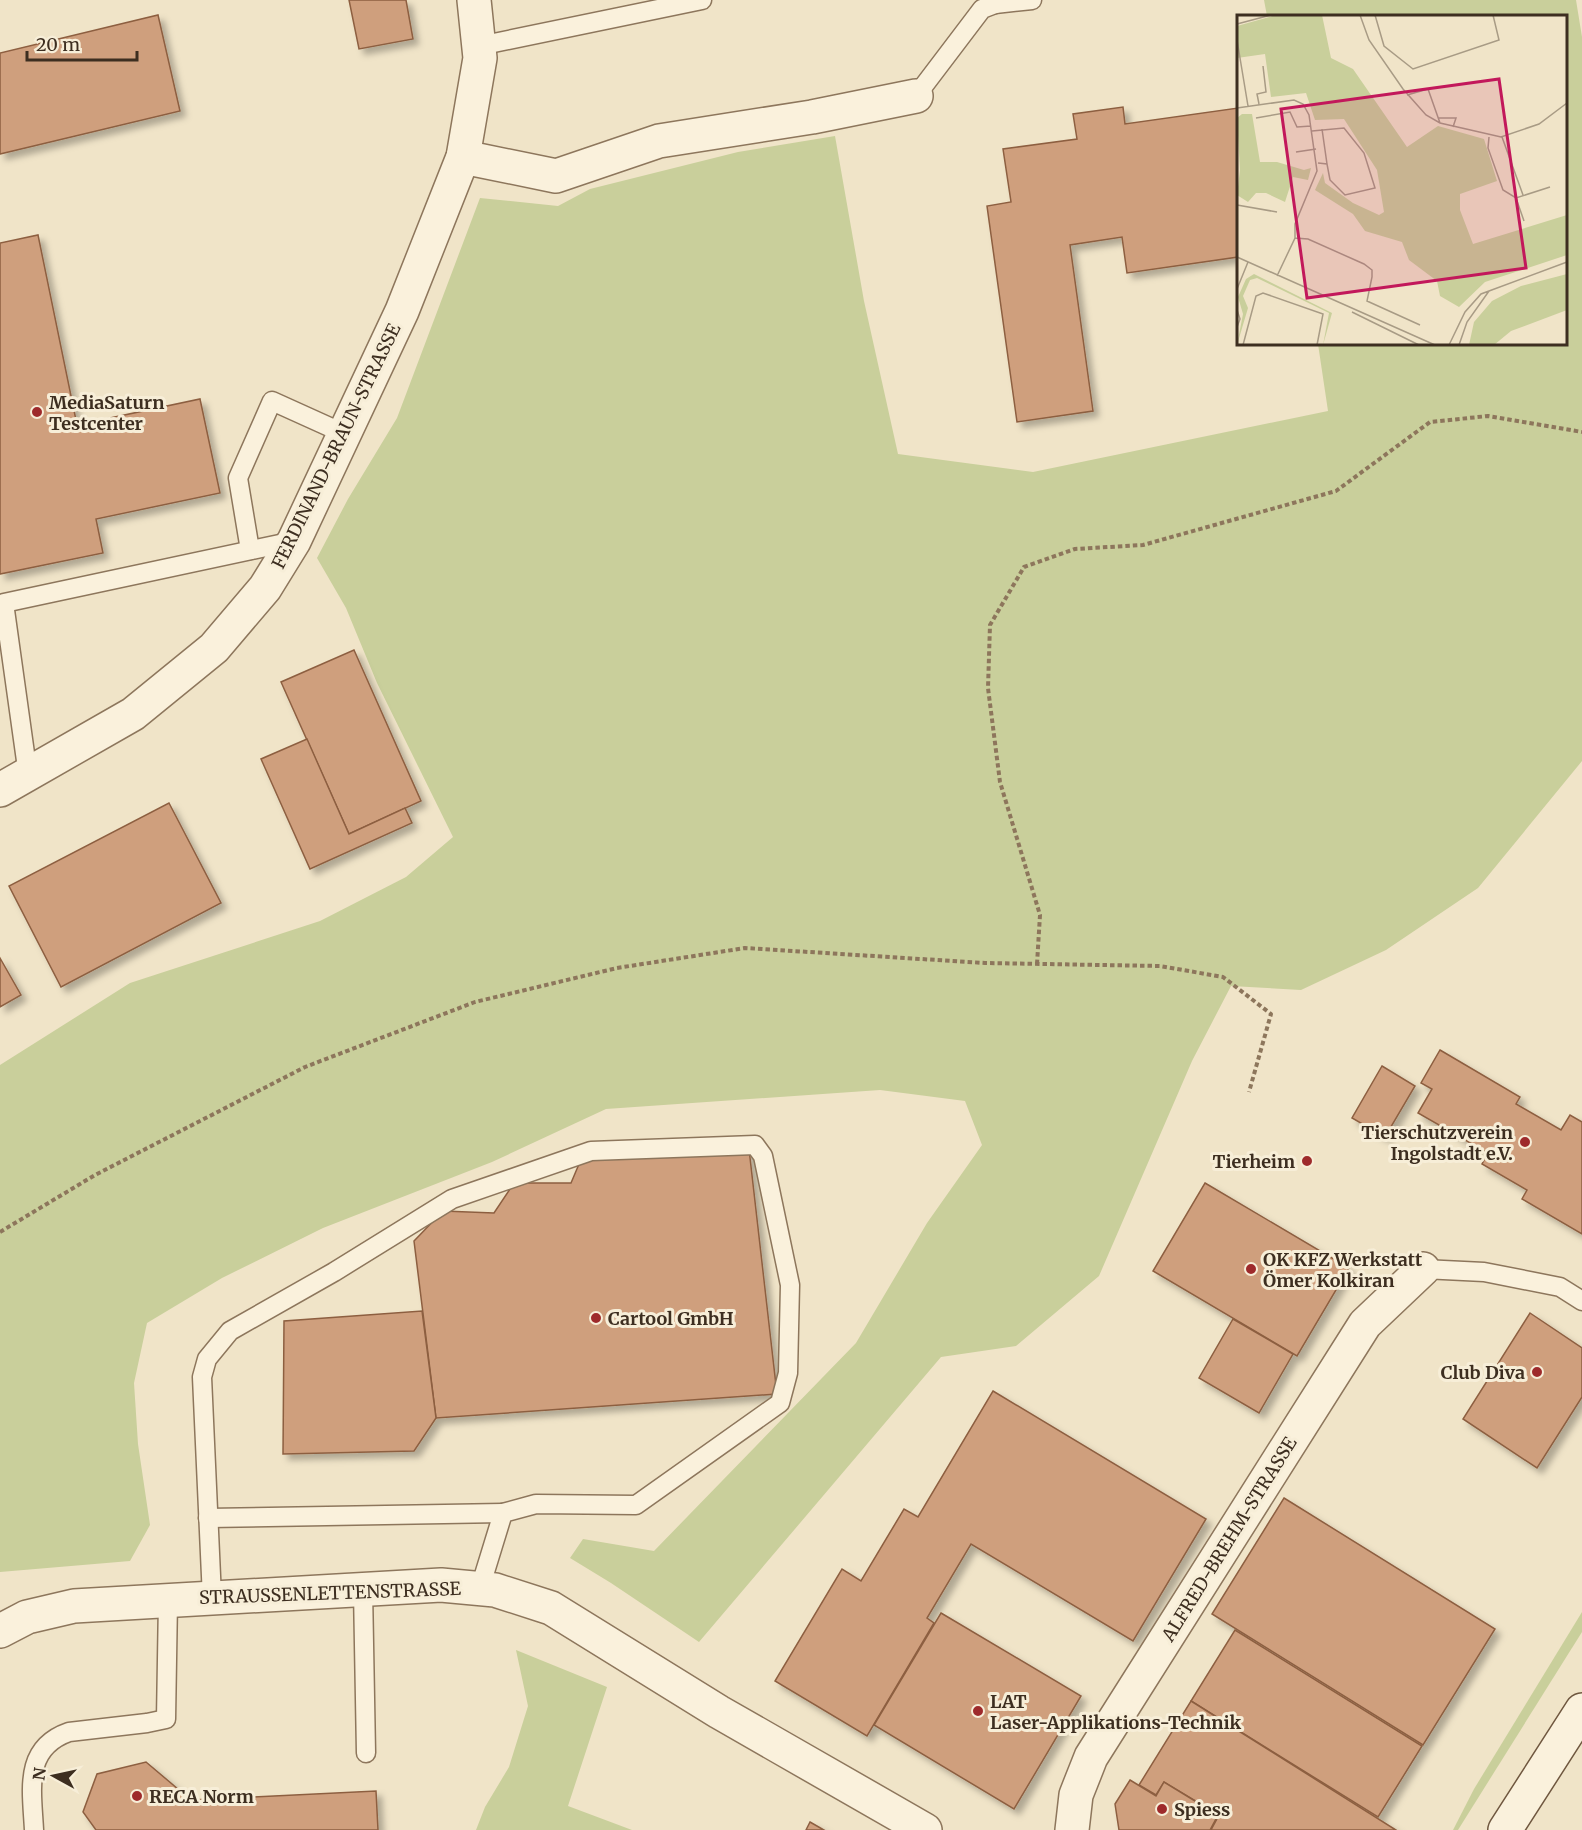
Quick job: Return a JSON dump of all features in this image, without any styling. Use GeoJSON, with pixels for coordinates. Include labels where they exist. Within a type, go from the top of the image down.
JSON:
{"type":"FeatureCollection","features":[{"type":"Feature","properties":{"kind":"street","name":"FERDINAND-BRAUN-STRASSE"},"geometry":{"type":"LineString","coordinates":[[14,783],[133,714],[214,648],[265,588],[294,541],[402,310],[463,157],[480,58],[474,0]]}},
{"type":"Feature","properties":{"kind":"street"},"geometry":{"type":"LineString","coordinates":[[463,157],[556,176],[659,141],[812,117],[916,96]]}},
{"type":"Feature","properties":{"kind":"street","name":"ALFRED-BREHM-STRASSE"},"geometry":{"type":"LineString","coordinates":[[1072,1830],[1076,1795],[1091,1757],[1365,1324],[1423,1269]]}},
{"type":"Feature","properties":{"kind":"street","name":"STRAUSSENLETTENSTRASSE"},"geometry":{"type":"LineString","coordinates":[[0,1631],[27,1617],[74,1606],[441,1585],[495,1590],[551,1608],[719,1712],[925,1830]]}},
{"type":"Feature","properties":{"kind":"street"},"geometry":{"type":"LineString","coordinates":[[1505,1830],[1582,1710]]}},
{"type":"Feature","properties":{"kind":"lane"},"geometry":{"type":"LineString","coordinates":[[479,46],[702,0]]}},
{"type":"Feature","properties":{"kind":"lane"},"geometry":{"type":"LineString","coordinates":[[916,96],[982,9],[994,2],[1032,0]]}},
{"type":"Feature","properties":{"kind":"lane"},"geometry":{"type":"LineString","coordinates":[[250,550],[238,478],[272,401],[345,434]]}},
{"type":"Feature","properties":{"kind":"lane"},"geometry":{"type":"LineString","coordinates":[[14,783],[4,603],[294,541]]}},
{"type":"Feature","properties":{"kind":"lane"},"geometry":{"type":"LineString","coordinates":[[208,1518],[503,1513],[536,1504],[636,1505],[780,1402],[788,1373],[790,1285],[763,1156],[755,1146],[591,1151],[452,1199],[334,1272],[230,1331],[207,1359],[202,1377],[208,1518],[212,1598]]}},
{"type":"Feature","properties":{"kind":"lane"},"geometry":{"type":"LineString","coordinates":[[1423,1269],[1484,1272],[1560,1287],[1582,1301]]}},
{"type":"Feature","properties":{"kind":"lane"},"geometry":{"type":"LineString","coordinates":[[480,1588],[503,1513]]}},
{"type":"Feature","properties":{"kind":"lane"},"geometry":{"type":"LineString","coordinates":[[363,1590],[366,1753]]}},
{"type":"Feature","properties":{"kind":"lane"},"geometry":{"type":"LineString","coordinates":[[34,1830],[35,1762],[42,1749],[57,1736],[69,1732],[166,1719],[168,1600]]}},
{"type":"Feature","properties":{"kind":"path"},"geometry":{"type":"LineString","coordinates":[[1037,964],[1040,915],[1000,782],[988,688],[990,625],[1024,567],[1076,549],[1143,545],[1336,491],[1430,422],[1488,416],[1582,432]]}},
{"type":"Feature","properties":{"kind":"path"},"geometry":{"type":"LineString","coordinates":[[0,1232],[96,1175],[305,1067],[476,1002],[617,968],[745,948],[985,963],[1160,966],[1223,977],[1271,1014],[1249,1092]]}},
{"type":"Feature","properties":{"kind":"green space"},"geometry":{"type":"Polygon","coordinates":[[[1264,0],[1576,0],[1582,37],[1582,761],[1478,888],[1386,950],[1301,990],[1231,986],[1192,1061],[1099,1276],[1016,1346],[941,1357],[699,1642],[570,1558],[583,1539],[654,1551],[856,1343],[927,1223],[982,1145],[965,1101],[880,1090],[606,1109],[492,1162],[323,1228],[222,1278],[147,1323],[134,1383],[138,1444],[150,1525],[130,1561],[0,1572],[0,1065],[130,983],[320,921],[406,877],[453,837],[377,683],[346,608],[317,558],[348,499],[397,418],[480,198],[558,206],[590,189],[738,152],[835,136],[864,301],[898,454],[1033,472],[1328,411],[1318,345],[1567,345],[1567,15],[1267,15],[1264,0]]]}},
{"type":"Feature","properties":{"kind":"green space"},"geometry":{"type":"Polygon","coordinates":[[[1582,1612],[1582,1632],[1458,1830],[1453,1830],[1474,1789],[1582,1612]]]}},
{"type":"Feature","properties":{"kind":"green space"},"geometry":{"type":"Polygon","coordinates":[[[516,1650],[607,1687],[568,1806],[632,1830],[476,1830],[485,1807],[509,1767],[528,1706],[516,1650]]]}},
{"type":"Feature","properties":{"kind":"building"},"geometry":{"type":"Polygon","coordinates":[[[349,0],[406,0],[413,39],[359,49],[349,0]]]}},
{"type":"Feature","properties":{"kind":"building"},"geometry":{"type":"Polygon","coordinates":[[[158,15],[180,111],[0,154],[0,53],[158,15]]]}},
{"type":"Feature","properties":{"kind":"building"},"geometry":{"type":"Polygon","coordinates":[[[1123,107],[1125,124],[1237,108],[1237,257],[1127,273],[1122,237],[1070,245],[1093,411],[1017,422],[987,206],[1011,202],[1003,149],[1077,139],[1073,114],[1123,107]]]}},
{"type":"Feature","properties":{"kind":"building","name":"MediaSaturn Testcenter"},"geometry":{"type":"Polygon","coordinates":[[[38,235],[77,425],[200,399],[220,493],[96,519],[103,553],[0,574],[0,243],[38,235]]]}},
{"type":"Feature","properties":{"kind":"building"},"geometry":{"type":"Polygon","coordinates":[[[354,650],[421,801],[349,834],[281,682],[354,650]]]}},
{"type":"Feature","properties":{"kind":"building"},"geometry":{"type":"Polygon","coordinates":[[[307,739],[349,834],[405,808],[412,823],[310,869],[261,759],[307,739]]]}},
{"type":"Feature","properties":{"kind":"building"},"geometry":{"type":"Polygon","coordinates":[[[169,803],[221,903],[61,987],[9,886],[169,803]]]}},
{"type":"Feature","properties":{"kind":"building"},"geometry":{"type":"Polygon","coordinates":[[[0,958],[21,995],[0,1007],[0,958]]]}},
{"type":"Feature","properties":{"kind":"building","name":"Tierschutzverein Ingolstadt e.V."},"geometry":{"type":"Polygon","coordinates":[[[1440,1050],[1520,1097],[1516,1104],[1561,1130],[1570,1115],[1582,1122],[1582,1234],[1522,1199],[1527,1190],[1482,1164],[1488,1153],[1418,1113],[1432,1089],[1421,1083],[1440,1050]]]}},
{"type":"Feature","properties":{"kind":"building"},"geometry":{"type":"Polygon","coordinates":[[[1382,1066],[1415,1086],[1385,1137],[1352,1118],[1382,1066]]]}},
{"type":"Feature","properties":{"kind":"building","name":"Cartool GmbH"},"geometry":{"type":"Polygon","coordinates":[[[749,1149],[777,1394],[436,1418],[414,1241],[443,1211],[494,1213],[514,1183],[571,1183],[582,1157],[749,1149]]]}},
{"type":"Feature","properties":{"kind":"building","name":"OK KFZ Werkstatt Ömer Kolkiran"},"geometry":{"type":"Polygon","coordinates":[[[1205,1183],[1349,1268],[1297,1356],[1153,1271],[1205,1183]]]}},
{"type":"Feature","properties":{"kind":"building"},"geometry":{"type":"Polygon","coordinates":[[[422,1311],[436,1418],[414,1451],[283,1454],[284,1321],[422,1311]]]}},
{"type":"Feature","properties":{"kind":"building","name":"Club Diva"},"geometry":{"type":"Polygon","coordinates":[[[1530,1313],[1582,1348],[1582,1397],[1537,1468],[1463,1419],[1530,1313]]]}},
{"type":"Feature","properties":{"kind":"building"},"geometry":{"type":"Polygon","coordinates":[[[1233,1319],[1293,1354],[1259,1413],[1199,1378],[1233,1319]]]}},
{"type":"Feature","properties":{"kind":"building"},"geometry":{"type":"Polygon","coordinates":[[[993,1391],[1206,1519],[1133,1641],[971,1544],[927,1618],[934,1623],[867,1736],[775,1681],[842,1569],[861,1581],[904,1509],[918,1517],[993,1391]]]}},
{"type":"Feature","properties":{"kind":"building"},"geometry":{"type":"Polygon","coordinates":[[[1284,1498],[1495,1629],[1423,1745],[1212,1614],[1284,1498]]]}},
{"type":"Feature","properties":{"kind":"building","name":"LAT Laser-Applikations-Technik"},"geometry":{"type":"Polygon","coordinates":[[[941,1613],[1081,1696],[1014,1809],[874,1725],[941,1613]]]}},
{"type":"Feature","properties":{"kind":"building"},"geometry":{"type":"Polygon","coordinates":[[[1235,1630],[1422,1746],[1378,1817],[1191,1701],[1235,1630]]]}},
{"type":"Feature","properties":{"kind":"building"},"geometry":{"type":"Polygon","coordinates":[[[1191,1701],[1396,1830],[1211,1830],[1219,1815],[1164,1782],[1156,1795],[1139,1785],[1191,1701]]]}},
{"type":"Feature","properties":{"kind":"building","name":"RECA Norm"},"geometry":{"type":"Polygon","coordinates":[[[146,1762],[191,1800],[376,1791],[378,1830],[96,1830],[83,1812],[97,1774],[146,1762]]]}},
{"type":"Feature","properties":{"kind":"building","name":"Spiess"},"geometry":{"type":"Polygon","coordinates":[[[1130,1780],[1156,1796],[1164,1782],[1218,1815],[1210,1830],[1119,1830],[1115,1804],[1130,1780]]]}},
{"type":"Feature","properties":{"kind":"building"},"geometry":{"type":"Polygon","coordinates":[[[810,1822],[824,1830],[806,1830],[810,1822]]]}},
{"type":"Feature","properties":{"kind":"place","name":"MediaSaturn Testcenter"},"geometry":{"type":"Point","coordinates":[37,412]}},
{"type":"Feature","properties":{"kind":"place","name":"Tierschutzverein Ingolstadt e.V."},"geometry":{"type":"Point","coordinates":[1525,1142]}},
{"type":"Feature","properties":{"kind":"place","name":"Tierheim"},"geometry":{"type":"Point","coordinates":[1307,1161]}},
{"type":"Feature","properties":{"kind":"place","name":"OK KFZ Werkstatt Ömer Kolkiran"},"geometry":{"type":"Point","coordinates":[1251,1269]}},
{"type":"Feature","properties":{"kind":"place","name":"Cartool GmbH"},"geometry":{"type":"Point","coordinates":[596,1318]}},
{"type":"Feature","properties":{"kind":"place","name":"Club Diva"},"geometry":{"type":"Point","coordinates":[1537,1372]}},
{"type":"Feature","properties":{"kind":"place","name":"LAT Laser-Applikations-Technik"},"geometry":{"type":"Point","coordinates":[978,1711]}},
{"type":"Feature","properties":{"kind":"place","name":"RECA Norm"},"geometry":{"type":"Point","coordinates":[137,1796]}},
{"type":"Feature","properties":{"kind":"place","name":"Spiess"},"geometry":{"type":"Point","coordinates":[1162,1809]}}]}
